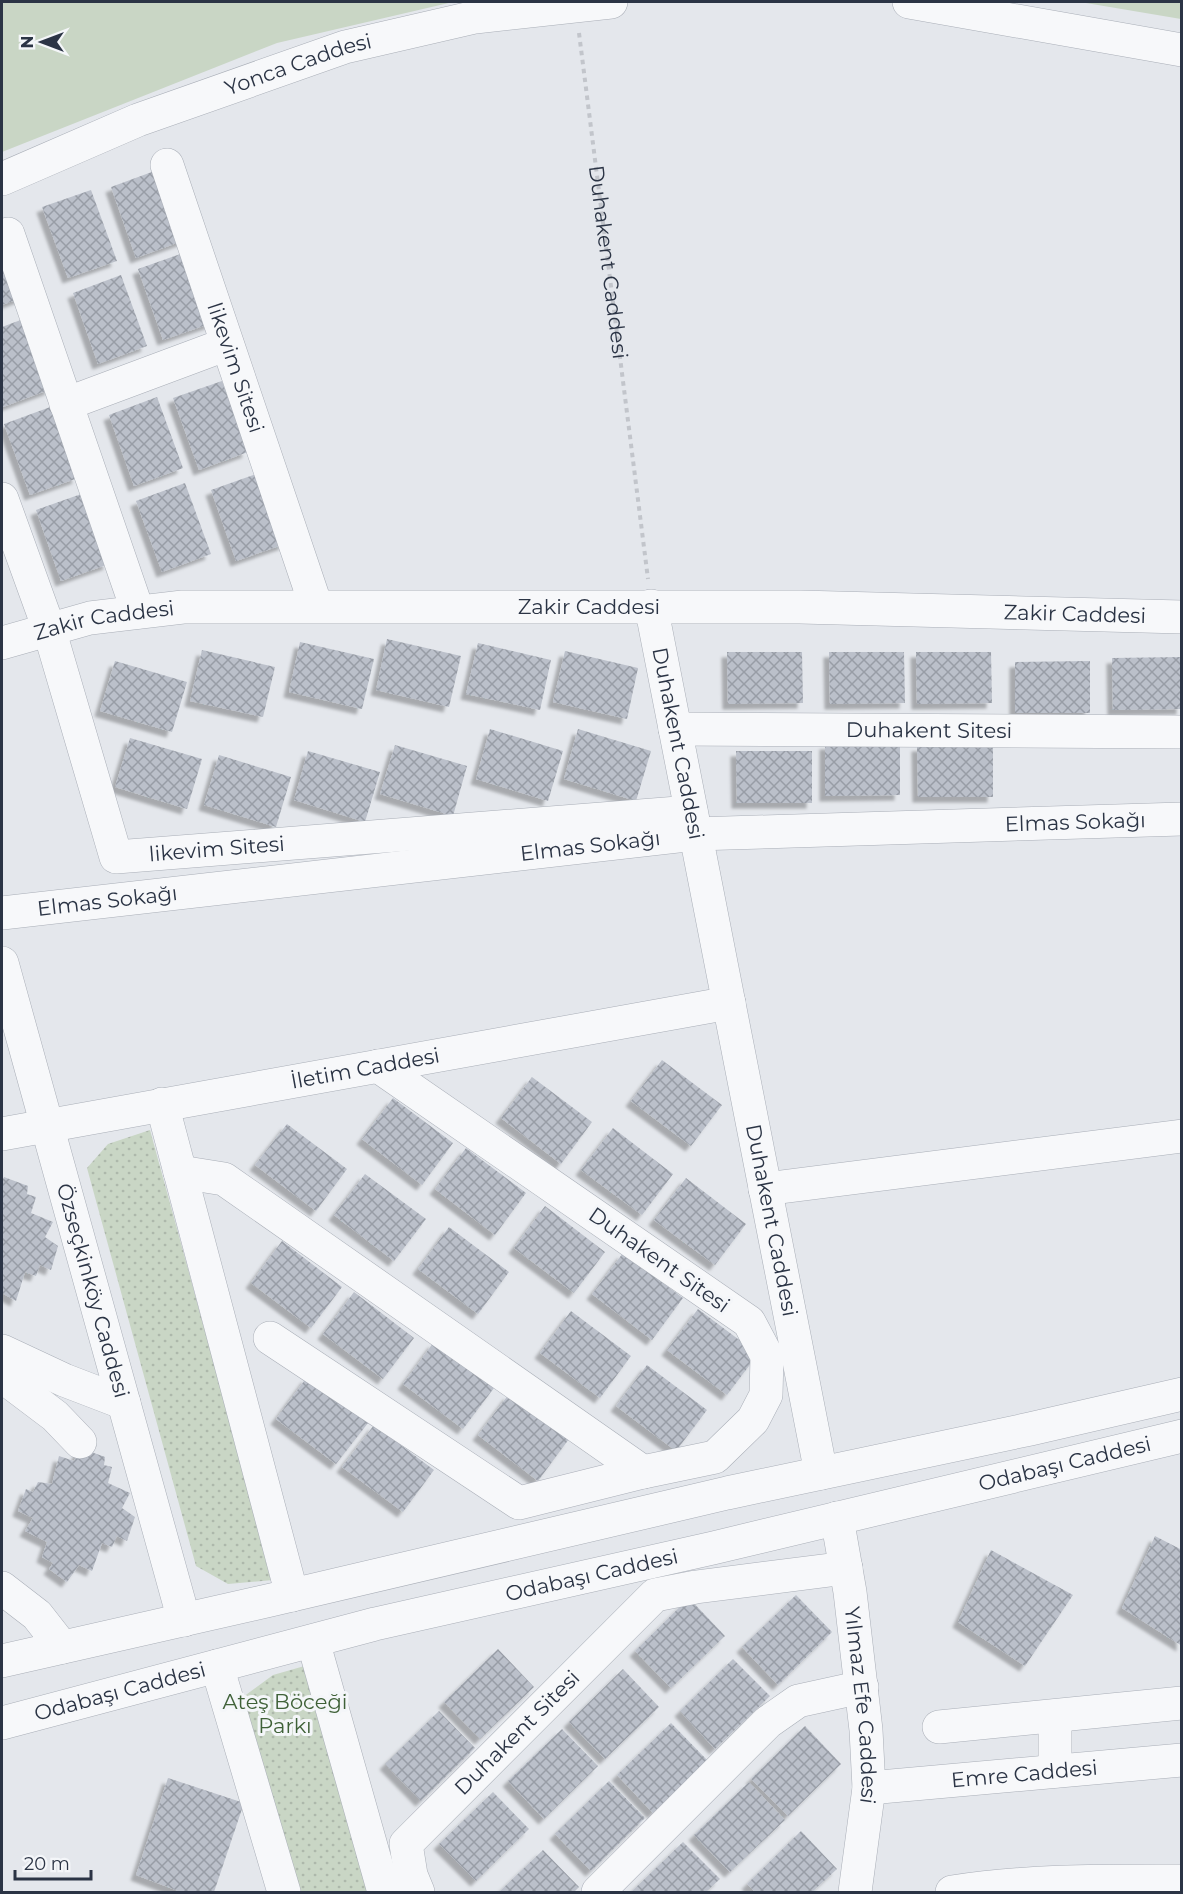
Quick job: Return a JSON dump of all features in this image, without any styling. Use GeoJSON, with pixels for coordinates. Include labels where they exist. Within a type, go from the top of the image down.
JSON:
{"type":"FeatureCollection","features":[{"type":"Feature","properties":{"kind":"street","name":"Yonca Caddesi"},"geometry":{"type":"LineString","coordinates":[[2,178],[138,120],[345,47],[475,18],[611,2]]}},
{"type":"Feature","properties":{"kind":"street"},"geometry":{"type":"LineString","coordinates":[[909,2],[1182,50]]}},
{"type":"Feature","properties":{"kind":"street","name":"likevim Sitesi"},"geometry":{"type":"LineString","coordinates":[[167,165],[316,606]]}},
{"type":"Feature","properties":{"kind":"street"},"geometry":{"type":"LineString","coordinates":[[8,234],[138,612]]}},
{"type":"Feature","properties":{"kind":"street"},"geometry":{"type":"LineString","coordinates":[[66,404],[227,344]]}},
{"type":"Feature","properties":{"kind":"street","name":"likevim Sitesi"},"geometry":{"type":"LineString","coordinates":[[2,499],[49,629],[116,857],[693,823]]}},
{"type":"Feature","properties":{"kind":"street","name":"Duhakent Caddesi"},"geometry":{"type":"LineString","coordinates":[[651,606],[821,1473]]}},
{"type":"Feature","properties":{"kind":"street","name":"Zakir Caddesi"},"geometry":{"type":"LineString","coordinates":[[2,643],[90,618],[183,607],[800,607],[1182,617]]}},
{"type":"Feature","properties":{"kind":"street","name":"Duhakent Sitesi"},"geometry":{"type":"LineString","coordinates":[[675,729],[1182,732]]}},
{"type":"Feature","properties":{"kind":"street","name":"Elmas Sokağı"},"geometry":{"type":"LineString","coordinates":[[2,913],[693,823],[1182,819]]}},
{"type":"Feature","properties":{"kind":"street","name":"Özseçkinköy Caddesi"},"geometry":{"type":"LineString","coordinates":[[2,963],[184,1620]]}},
{"type":"Feature","properties":{"kind":"street","name":"İletim Caddesi"},"geometry":{"type":"LineString","coordinates":[[2,1134],[729,1003]]}},
{"type":"Feature","properties":{"kind":"street","name":"Duhakent Sitesi"},"geometry":{"type":"LineString","coordinates":[[270,1338],[519,1503],[643,1472],[715,1457],[753,1420],[766,1395],[767,1356],[749,1322],[378,1066]]}},
{"type":"Feature","properties":{"kind":"street"},"geometry":{"type":"LineString","coordinates":[[162,1104],[292,1595]]}},
{"type":"Feature","properties":{"kind":"street"},"geometry":{"type":"LineString","coordinates":[[765,1190],[1182,1136]]}},
{"type":"Feature","properties":{"kind":"street"},"geometry":{"type":"LineString","coordinates":[[180,1172],[224,1179],[643,1472]]}},
{"type":"Feature","properties":{"kind":"street"},"geometry":{"type":"LineString","coordinates":[[2,1350],[64,1380],[123,1403]]}},
{"type":"Feature","properties":{"kind":"street"},"geometry":{"type":"LineString","coordinates":[[2,1376],[55,1416],[80,1442]]}},
{"type":"Feature","properties":{"kind":"street","name":"Odabaşı Caddesi"},"geometry":{"type":"LineString","coordinates":[[2,1661],[727,1493],[1030,1429],[1182,1394]]}},
{"type":"Feature","properties":{"kind":"street","name":"Odabaşı Caddesi"},"geometry":{"type":"LineString","coordinates":[[2,1723],[375,1624],[713,1548],[1182,1436]]}},
{"type":"Feature","properties":{"kind":"street","name":"Yılmaz Efe Caddesi"},"geometry":{"type":"LineString","coordinates":[[837,1518],[862,1687],[869,1788],[855,1893]]}},
{"type":"Feature","properties":{"kind":"street","name":"Duhakent Sitesi"},"geometry":{"type":"LineString","coordinates":[[418,1893],[411,1875],[406,1844],[655,1596],[696,1587],[846,1568]]}},
{"type":"Feature","properties":{"kind":"street"},"geometry":{"type":"LineString","coordinates":[[2,1588],[37,1615],[62,1647]]}},
{"type":"Feature","properties":{"kind":"street"},"geometry":{"type":"LineString","coordinates":[[313,1641],[384,1893]]}},
{"type":"Feature","properties":{"kind":"street"},"geometry":{"type":"LineString","coordinates":[[217,1666],[284,1893]]}},
{"type":"Feature","properties":{"kind":"street"},"geometry":{"type":"LineString","coordinates":[[597,1893],[768,1722],[798,1701],[862,1687]]}},
{"type":"Feature","properties":{"kind":"street"},"geometry":{"type":"LineString","coordinates":[[939,1727],[1182,1703]]}},
{"type":"Feature","properties":{"kind":"street"},"geometry":{"type":"LineString","coordinates":[[1055,1716],[1056,1771]]}},
{"type":"Feature","properties":{"kind":"street","name":"Emre Caddesi"},"geometry":{"type":"LineString","coordinates":[[869,1788],[1182,1760]]}},
{"type":"Feature","properties":{"kind":"street"},"geometry":{"type":"LineString","coordinates":[[952,1893],[978,1888],[1078,1881],[1182,1881]]}},
{"type":"Feature","properties":{"kind":"path","name":"Duhakent Caddesi"},"geometry":{"type":"LineString","coordinates":[[575,6],[651,606]]}},
{"type":"Feature","properties":{"kind":"green space"},"geometry":{"type":"Polygon","coordinates":[[[2,2],[453,2],[277,43],[2,152],[2,2]]]}},
{"type":"Feature","properties":{"kind":"green space"},"geometry":{"type":"Polygon","coordinates":[[[1080,2],[1181,2],[1181,19],[1080,2]]]}},
{"type":"Feature","properties":{"kind":"green space"},"geometry":{"type":"Polygon","coordinates":[[[150,1130],[273,1580],[228,1584],[196,1566],[87,1168],[108,1144],[150,1130]]]}},
{"type":"Feature","properties":{"kind":"green space","name":"Ateş Böceği Parkı"},"geometry":{"type":"Polygon","coordinates":[[[308,1665],[370,1892],[298,1892],[243,1697],[273,1675],[308,1665]]]}},
{"type":"Feature","properties":{"kind":"building"},"geometry":{"type":"Polygon","coordinates":[[[160,169],[185,240],[136,258],[111,187],[160,169]]]}},
{"type":"Feature","properties":{"kind":"building"},"geometry":{"type":"Polygon","coordinates":[[[91,190],[117,261],[68,278],[42,207],[91,190]]]}},
{"type":"Feature","properties":{"kind":"building"},"geometry":{"type":"Polygon","coordinates":[[[2,236],[24,297],[2,305],[2,236]]]}},
{"type":"Feature","properties":{"kind":"building"},"geometry":{"type":"Polygon","coordinates":[[[186,252],[212,323],[163,340],[138,269],[186,252]]]}},
{"type":"Feature","properties":{"kind":"building"},"geometry":{"type":"Polygon","coordinates":[[[121,275],[147,346],[98,364],[73,293],[121,275]]]}},
{"type":"Feature","properties":{"kind":"building"},"geometry":{"type":"Polygon","coordinates":[[[26,318],[51,389],[3,407],[2,327],[26,318]]]}},
{"type":"Feature","properties":{"kind":"building"},"geometry":{"type":"Polygon","coordinates":[[[222,381],[248,452],[199,470],[173,398],[222,381]]]}},
{"type":"Feature","properties":{"kind":"building"},"geometry":{"type":"Polygon","coordinates":[[[157,397],[183,468],[134,486],[109,415],[157,397]]]}},
{"type":"Feature","properties":{"kind":"building"},"geometry":{"type":"Polygon","coordinates":[[[53,406],[78,478],[30,495],[4,424],[53,406]]]}},
{"type":"Feature","properties":{"kind":"building"},"geometry":{"type":"Polygon","coordinates":[[[259,473],[285,544],[236,561],[211,490],[259,473]]]}},
{"type":"Feature","properties":{"kind":"building"},"geometry":{"type":"Polygon","coordinates":[[[185,483],[211,554],[162,572],[136,501],[185,483]]]}},
{"type":"Feature","properties":{"kind":"building"},"geometry":{"type":"Polygon","coordinates":[[[84,493],[109,564],[61,581],[36,510],[84,493]]]}},
{"type":"Feature","properties":{"kind":"building"},"geometry":{"type":"Polygon","coordinates":[[[387,639],[461,656],[449,707],[376,690],[387,639]]]}},
{"type":"Feature","properties":{"kind":"building"},"geometry":{"type":"Polygon","coordinates":[[[300,642],[374,659],[362,709],[289,692],[300,642]]]}},
{"type":"Feature","properties":{"kind":"building"},"geometry":{"type":"Polygon","coordinates":[[[478,643],[551,660],[540,710],[466,694],[478,643]]]}},
{"type":"Feature","properties":{"kind":"building"},"geometry":{"type":"Polygon","coordinates":[[[202,650],[275,667],[263,717],[190,701],[202,650]]]}},
{"type":"Feature","properties":{"kind":"building"},"geometry":{"type":"Polygon","coordinates":[[[565,651],[638,668],[627,719],[553,702],[565,651]]]}},
{"type":"Feature","properties":{"kind":"building"},"geometry":{"type":"Polygon","coordinates":[[[727,652],[802,652],[803,703],[728,704],[727,652]]]}},
{"type":"Feature","properties":{"kind":"building"},"geometry":{"type":"Polygon","coordinates":[[[829,652],[904,652],[905,703],[830,704],[829,652]]]}},
{"type":"Feature","properties":{"kind":"building"},"geometry":{"type":"Polygon","coordinates":[[[916,652],[991,652],[992,703],[917,704],[916,652]]]}},
{"type":"Feature","properties":{"kind":"building"},"geometry":{"type":"Polygon","coordinates":[[[1182,657],[1182,709],[1113,710],[1112,658],[1182,657]]]}},
{"type":"Feature","properties":{"kind":"building"},"geometry":{"type":"Polygon","coordinates":[[[115,661],[187,682],[172,732],[100,711],[115,661]]]}},
{"type":"Feature","properties":{"kind":"building"},"geometry":{"type":"Polygon","coordinates":[[[1090,661],[1090,713],[1015,713],[1015,662],[1090,661]]]}},
{"type":"Feature","properties":{"kind":"building"},"geometry":{"type":"Polygon","coordinates":[[[490,729],[563,751],[548,801],[476,779],[490,729]]]}},
{"type":"Feature","properties":{"kind":"building"},"geometry":{"type":"Polygon","coordinates":[[[578,729],[651,751],[636,801],[564,779],[578,729]]]}},
{"type":"Feature","properties":{"kind":"building"},"geometry":{"type":"Polygon","coordinates":[[[130,738],[202,759],[187,809],[115,787],[130,738]]]}},
{"type":"Feature","properties":{"kind":"building"},"geometry":{"type":"Polygon","coordinates":[[[825,744],[900,744],[900,795],[825,796],[825,744]]]}},
{"type":"Feature","properties":{"kind":"building"},"geometry":{"type":"Polygon","coordinates":[[[395,745],[467,766],[453,816],[380,794],[395,745]]]}},
{"type":"Feature","properties":{"kind":"building"},"geometry":{"type":"Polygon","coordinates":[[[993,745],[993,797],[918,797],[917,746],[993,745]]]}},
{"type":"Feature","properties":{"kind":"building"},"geometry":{"type":"Polygon","coordinates":[[[308,751],[380,772],[365,822],[294,800],[308,751]]]}},
{"type":"Feature","properties":{"kind":"building"},"geometry":{"type":"Polygon","coordinates":[[[736,751],[812,751],[812,803],[737,803],[736,751]]]}},
{"type":"Feature","properties":{"kind":"building"},"geometry":{"type":"Polygon","coordinates":[[[219,755],[291,777],[276,827],[204,805],[219,755]]]}},
{"type":"Feature","properties":{"kind":"building"},"geometry":{"type":"Polygon","coordinates":[[[662,1060],[722,1105],[691,1146],[631,1101],[662,1060]]]}},
{"type":"Feature","properties":{"kind":"building"},"geometry":{"type":"Polygon","coordinates":[[[532,1077],[592,1122],[561,1164],[501,1118],[532,1077]]]}},
{"type":"Feature","properties":{"kind":"building"},"geometry":{"type":"Polygon","coordinates":[[[393,1098],[453,1143],[422,1185],[362,1139],[393,1098]]]}},
{"type":"Feature","properties":{"kind":"building"},"geometry":{"type":"Polygon","coordinates":[[[287,1124],[347,1169],[316,1211],[255,1165],[287,1124]]]}},
{"type":"Feature","properties":{"kind":"building"},"geometry":{"type":"Polygon","coordinates":[[[613,1128],[673,1174],[642,1215],[581,1170],[613,1128]]]}},
{"type":"Feature","properties":{"kind":"building"},"geometry":{"type":"Polygon","coordinates":[[[466,1148],[526,1193],[495,1235],[435,1189],[466,1148]]]}},
{"type":"Feature","properties":{"kind":"building"},"geometry":{"type":"Polygon","coordinates":[[[365,1174],[426,1219],[394,1261],[334,1215],[365,1174]]]}},
{"type":"Feature","properties":{"kind":"building"},"geometry":{"type":"Polygon","coordinates":[[[4,1177],[28,1186],[27,1194],[36,1197],[31,1213],[53,1222],[45,1237],[58,1246],[51,1270],[40,1265],[36,1276],[25,1272],[16,1301],[2,1293],[2,1181],[4,1177]]]}},
{"type":"Feature","properties":{"kind":"building"},"geometry":{"type":"Polygon","coordinates":[[[686,1178],[746,1224],[715,1265],[654,1220],[686,1178]]]}},
{"type":"Feature","properties":{"kind":"building"},"geometry":{"type":"Polygon","coordinates":[[[545,1206],[605,1252],[574,1293],[514,1248],[545,1206]]]}},
{"type":"Feature","properties":{"kind":"building"},"geometry":{"type":"Polygon","coordinates":[[[449,1227],[509,1272],[478,1314],[418,1269],[449,1227]]]}},
{"type":"Feature","properties":{"kind":"building"},"geometry":{"type":"Polygon","coordinates":[[[282,1241],[342,1287],[311,1328],[251,1283],[282,1241]]]}},
{"type":"Feature","properties":{"kind":"building"},"geometry":{"type":"Polygon","coordinates":[[[623,1253],[683,1298],[652,1340],[592,1294],[623,1253]]]}},
{"type":"Feature","properties":{"kind":"building"},"geometry":{"type":"Polygon","coordinates":[[[354,1292],[414,1338],[383,1379],[323,1334],[354,1292]]]}},
{"type":"Feature","properties":{"kind":"building"},"geometry":{"type":"Polygon","coordinates":[[[698,1309],[758,1354],[727,1395],[667,1350],[698,1309]]]}},
{"type":"Feature","properties":{"kind":"building"},"geometry":{"type":"Polygon","coordinates":[[[571,1311],[631,1356],[600,1398],[540,1353],[571,1311]]]}},
{"type":"Feature","properties":{"kind":"building"},"geometry":{"type":"Polygon","coordinates":[[[434,1342],[494,1388],[463,1429],[403,1384],[434,1342]]]}},
{"type":"Feature","properties":{"kind":"building"},"geometry":{"type":"Polygon","coordinates":[[[647,1365],[707,1410],[676,1451],[616,1406],[647,1365]]]}},
{"type":"Feature","properties":{"kind":"building"},"geometry":{"type":"Polygon","coordinates":[[[307,1377],[368,1423],[336,1464],[276,1419],[307,1377]]]}},
{"type":"Feature","properties":{"kind":"building"},"geometry":{"type":"Polygon","coordinates":[[[509,1394],[569,1439],[538,1481],[478,1435],[509,1394]]]}},
{"type":"Feature","properties":{"kind":"building"},"geometry":{"type":"Polygon","coordinates":[[[374,1425],[434,1470],[403,1512],[342,1467],[374,1425]]]}},
{"type":"Feature","properties":{"kind":"building"},"geometry":{"type":"Polygon","coordinates":[[[80,1448],[105,1457],[104,1465],[112,1467],[108,1483],[130,1493],[122,1508],[135,1517],[127,1541],[117,1536],[112,1547],[102,1543],[92,1571],[79,1565],[67,1582],[49,1569],[53,1563],[42,1557],[47,1542],[25,1531],[33,1518],[18,1511],[26,1489],[33,1492],[38,1482],[52,1484],[59,1456],[74,1461],[80,1448]]]}},
{"type":"Feature","properties":{"kind":"building"},"geometry":{"type":"Polygon","coordinates":[[[1155,1536],[1182,1550],[1182,1646],[1122,1608],[1155,1536]]]}},
{"type":"Feature","properties":{"kind":"building"},"geometry":{"type":"Polygon","coordinates":[[[991,1550],[1073,1595],[1025,1666],[958,1622],[991,1550]]]}},
{"type":"Feature","properties":{"kind":"building"},"geometry":{"type":"Polygon","coordinates":[[[796,1595],[832,1632],[778,1685],[742,1647],[796,1595]]]}},
{"type":"Feature","properties":{"kind":"building"},"geometry":{"type":"Polygon","coordinates":[[[689,1598],[725,1636],[671,1688],[635,1651],[689,1598]]]}},
{"type":"Feature","properties":{"kind":"building"},"geometry":{"type":"Polygon","coordinates":[[[498,1649],[534,1687],[480,1739],[444,1702],[498,1649]]]}},
{"type":"Feature","properties":{"kind":"building"},"geometry":{"type":"Polygon","coordinates":[[[733,1659],[770,1696],[715,1749],[680,1711],[733,1659]]]}},
{"type":"Feature","properties":{"kind":"building"},"geometry":{"type":"Polygon","coordinates":[[[623,1669],[659,1707],[605,1759],[569,1722],[623,1669]]]}},
{"type":"Feature","properties":{"kind":"building"},"geometry":{"type":"Polygon","coordinates":[[[439,1711],[475,1748],[421,1801],[385,1764],[439,1711]]]}},
{"type":"Feature","properties":{"kind":"building"},"geometry":{"type":"Polygon","coordinates":[[[671,1723],[707,1760],[653,1813],[617,1775],[671,1723]]]}},
{"type":"Feature","properties":{"kind":"building"},"geometry":{"type":"Polygon","coordinates":[[[805,1726],[841,1764],[788,1816],[751,1779],[805,1726]]]}},
{"type":"Feature","properties":{"kind":"building"},"geometry":{"type":"Polygon","coordinates":[[[562,1729],[598,1766],[544,1819],[508,1781],[562,1729]]]}},
{"type":"Feature","properties":{"kind":"building"},"geometry":{"type":"Polygon","coordinates":[[[168,1778],[244,1803],[214,1892],[181,1892],[136,1875],[168,1778]]]}},
{"type":"Feature","properties":{"kind":"building"},"geometry":{"type":"Polygon","coordinates":[[[609,1781],[645,1818],[591,1871],[555,1834],[609,1781]]]}},
{"type":"Feature","properties":{"kind":"building"},"geometry":{"type":"Polygon","coordinates":[[[749,1782],[785,1820],[730,1872],[694,1835],[749,1782]]]}},
{"type":"Feature","properties":{"kind":"building"},"geometry":{"type":"Polygon","coordinates":[[[493,1792],[529,1829],[476,1881],[439,1844],[493,1792]]]}},
{"type":"Feature","properties":{"kind":"building"},"geometry":{"type":"Polygon","coordinates":[[[801,1831],[837,1869],[812,1892],[755,1892],[747,1884],[801,1831]]]}},
{"type":"Feature","properties":{"kind":"building"},"geometry":{"type":"Polygon","coordinates":[[[683,1842],[720,1879],[706,1892],[631,1892],[683,1842]]]}},
{"type":"Feature","properties":{"kind":"building"},"geometry":{"type":"Polygon","coordinates":[[[543,1850],[579,1887],[574,1892],[499,1892],[543,1850]]]}}]}
